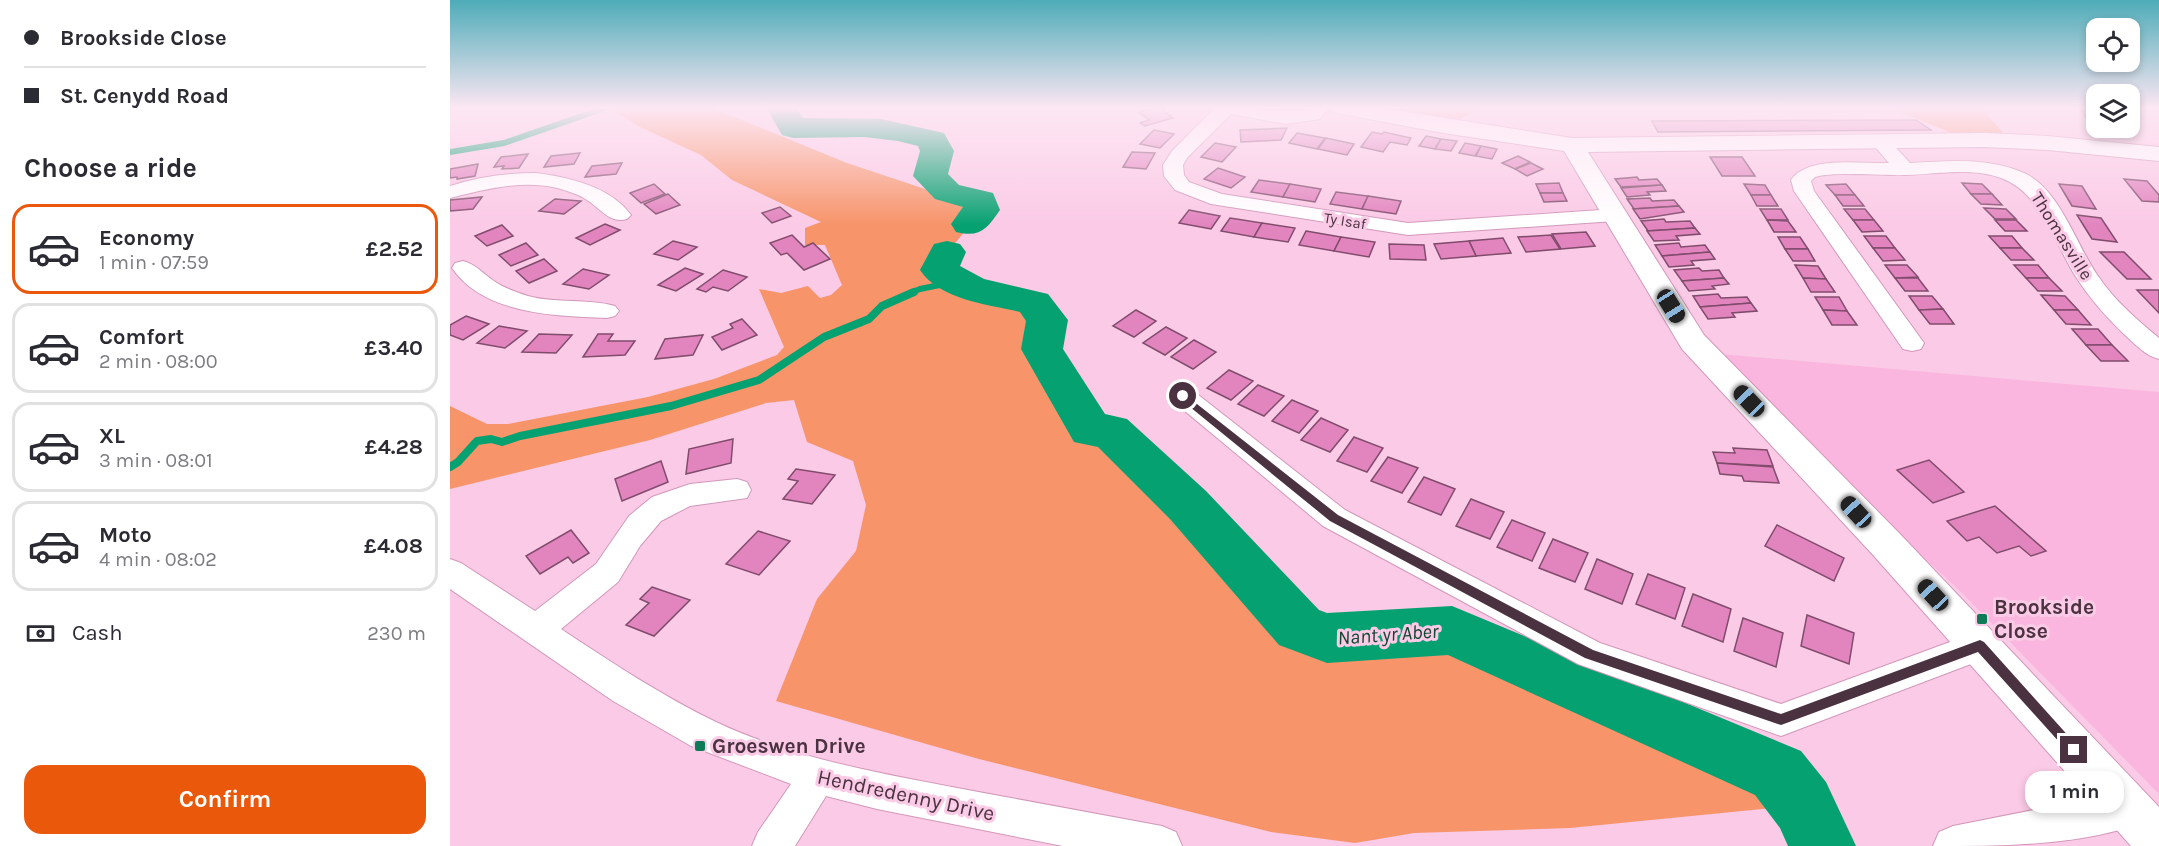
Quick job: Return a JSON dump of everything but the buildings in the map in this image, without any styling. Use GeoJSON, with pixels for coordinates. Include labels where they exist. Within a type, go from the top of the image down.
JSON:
{"type":"FeatureCollection","features":[{"type":"Feature","properties":{"kind":"main road"},"geometry":{"type":"LineString","coordinates":[[1573,146],[1693,342],[1980,646],[2159,842]]}},
{"type":"Feature","properties":{"kind":"main road"},"geometry":{"type":"LineString","coordinates":[[2083,146],[2159,154]]}},
{"type":"Feature","properties":{"kind":"street","name":"Ty Isaf"},"geometry":{"type":"LineString","coordinates":[[1187,146],[1173,165],[1174,176],[1182,186],[1196,194],[1218,200],[1380,227],[1433,229],[1615,215]]}},
{"type":"Feature","properties":{"kind":"street"},"geometry":{"type":"LineString","coordinates":[[1885,146],[1905,169]]}},
{"type":"Feature","properties":{"kind":"street","name":"Thomasville"},"geometry":{"type":"LineString","coordinates":[[1912,342],[1804,191],[1801,180],[1808,173],[1815,170],[1990,169],[2028,183],[2039,194],[2090,282],[2117,313],[2159,351]]}},
{"type":"Feature","properties":{"kind":"street"},"geometry":{"type":"LineString","coordinates":[[450,192],[495,181],[534,179],[555,182],[589,192],[620,214]]}},
{"type":"Feature","properties":{"kind":"street"},"geometry":{"type":"LineString","coordinates":[[454,265],[490,289],[513,300],[546,307],[607,312]]}},
{"type":"Feature","properties":{"kind":"street"},"geometry":{"type":"LineString","coordinates":[[1183,396],[1334,518],[1590,654],[1781,720],[1980,646]]}},
{"type":"Feature","properties":{"kind":"street"},"geometry":{"type":"LineString","coordinates":[[535,630],[608,572],[642,522],[660,506],[677,497],[694,493],[737,490]]}},
{"type":"Feature","properties":{"kind":"street","name":"Hendredenny Drive"},"geometry":{"type":"LineString","coordinates":[[450,572],[625,690],[704,734],[818,776],[946,805],[1162,846]]}},
{"type":"Feature","properties":{"kind":"street"},"geometry":{"type":"LineString","coordinates":[[772,846],[818,776]]}},
{"type":"Feature","properties":{"kind":"street"},"geometry":{"type":"LineString","coordinates":[[1953,846],[2129,810]]}},
{"type":"Feature","properties":{"kind":"shaded area"},"geometry":{"type":"Polygon","coordinates":[[[682,146],[807,146],[847,163],[925,189],[980,201],[982,210],[948,252],[940,270],[971,288],[1034,303],[1047,320],[1042,349],[1091,430],[1110,431],[1188,505],[1299,628],[1327,638],[1452,630],[1778,773],[1803,805],[1570,828],[1414,833],[1355,843],[1271,832],[979,759],[776,701],[817,599],[856,551],[866,505],[853,461],[807,442],[794,400],[766,403],[650,440],[450,489],[450,406],[487,424],[508,424],[648,397],[714,379],[777,355],[784,347],[759,289],[781,293],[808,286],[820,298],[831,295],[842,285],[825,245],[805,245],[805,228],[821,222],[732,180],[701,155],[682,146]]]}},
{"type":"Feature","properties":{"kind":"shaded area"},"geometry":{"type":"Polygon","coordinates":[[[1720,354],[2159,392],[2159,794],[1962,593],[1832,472],[1720,354]]]}},
{"type":"Feature","properties":{"kind":"waterway"},"geometry":{"type":"LineString","coordinates":[[450,152],[483,146]]}},
{"type":"Feature","properties":{"kind":"waterway","name":"Nant yr Aber"},"geometry":{"type":"LineString","coordinates":[[935,146],[937,151],[930,176],[947,192],[980,201],[982,210],[969,224]]}},
{"type":"Feature","properties":{"kind":"waterway","name":"Nant yr Aber"},"geometry":{"type":"LineString","coordinates":[[947,252],[939,270],[971,288],[1034,303],[1047,320],[1042,349],[1091,430],[1110,431],[1188,505],[1299,628],[1327,638],[1452,630],[1778,773],[1803,805],[1822,846]]}},
{"type":"Feature","properties":{"kind":"waterway"},"geometry":{"type":"LineString","coordinates":[[910,293],[959,281]]}},
{"type":"Feature","properties":{"kind":"waterway"},"geometry":{"type":"LineString","coordinates":[[450,467],[458,462],[477,441],[491,439],[502,442],[520,436],[671,406],[759,380],[824,337],[869,319],[882,306],[914,292]]}},
{"type":"Feature","properties":{"kind":"place","name":"Brookside Close"},"geometry":{"type":"Point","coordinates":[1982,619]}},
{"type":"Feature","properties":{"kind":"place","name":"Groeswen Drive"},"geometry":{"type":"Point","coordinates":[700,746]}},
{"type":"Feature","properties":{"kind":"route"},"geometry":{"type":"LineString","coordinates":[[1183,396],[1334,518],[1590,654],[1781,720],[1980,646],[2074,750]]}}]}
